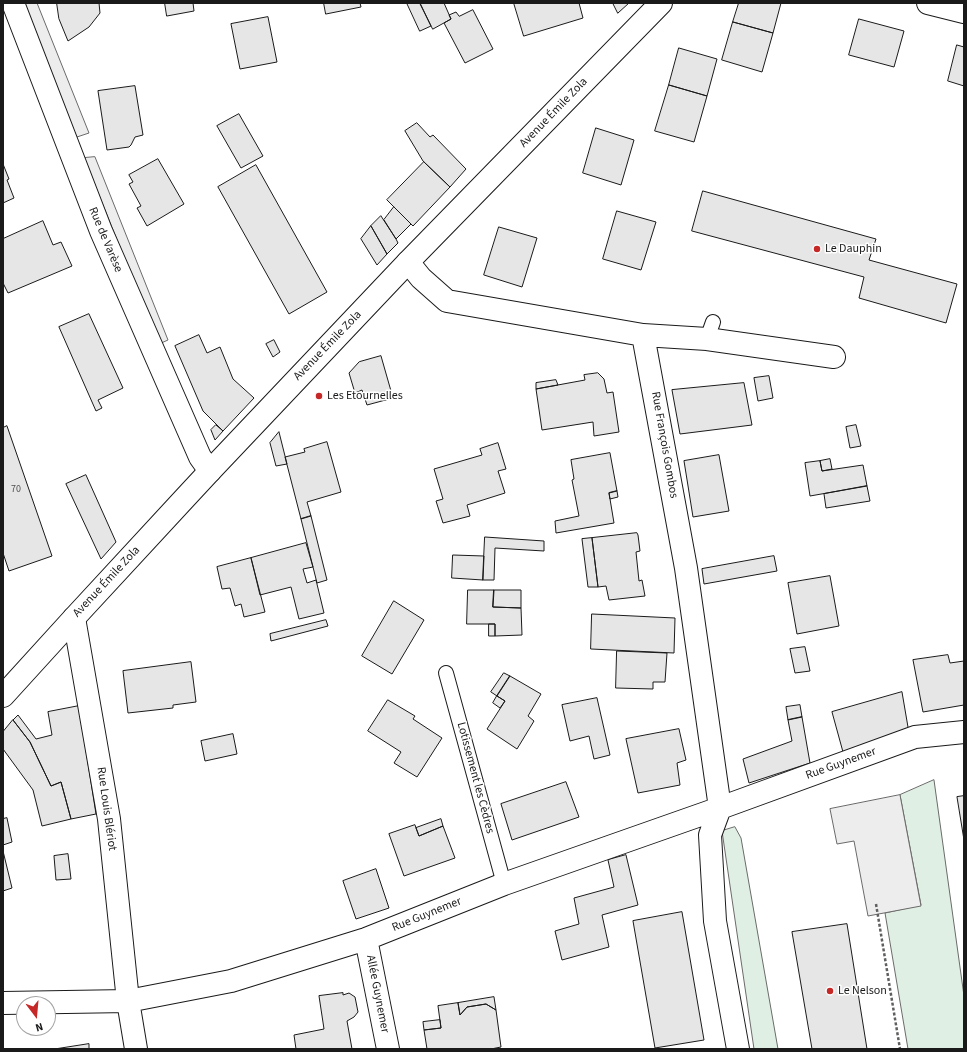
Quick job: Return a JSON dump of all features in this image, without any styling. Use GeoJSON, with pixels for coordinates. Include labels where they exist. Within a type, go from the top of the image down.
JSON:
{"type":"FeatureCollection","features":[{"type":"Feature","properties":{"kind":"street","name":"Rue de Varèse"},"geometry":{"type":"LineString","coordinates":[[13,3],[101,231],[200,457],[210,471]]}},
{"type":"Feature","properties":{"kind":"street","name":"Avenue Émile Zola"},"geometry":{"type":"LineString","coordinates":[[3,696],[210,471],[408,262],[661,3]]}},
{"type":"Feature","properties":{"kind":"street"},"geometry":{"type":"LineString","coordinates":[[928,3],[964,12]]}},
{"type":"Feature","properties":{"kind":"street"},"geometry":{"type":"LineString","coordinates":[[408,262],[421,278],[447,301],[643,335],[710,331],[834,357]]}},
{"type":"Feature","properties":{"kind":"street","name":"Rue François Gombos"},"geometry":{"type":"LineString","coordinates":[[643,335],[686,568],[720,808]]}},
{"type":"Feature","properties":{"kind":"street","name":"Rue Louis Blériot"},"geometry":{"type":"LineString","coordinates":[[74,618],[109,819],[128,1001],[136,1049]]}},
{"type":"Feature","properties":{"kind":"street","name":"Rue Guynemer"},"geometry":{"type":"LineString","coordinates":[[3,1003],[128,1001],[231,981],[366,939],[504,884],[915,737],[964,732]]}},
{"type":"Feature","properties":{"kind":"street"},"geometry":{"type":"LineString","coordinates":[[720,808],[710,835],[715,922],[738,1049]]}},
{"type":"Feature","properties":{"kind":"street","name":"Allée Guynemer"},"geometry":{"type":"LineString","coordinates":[[366,939],[388,1049]]}},
{"type":"Feature","properties":{"kind":"lane","name":"Lotissement les Cèdres"},"geometry":{"type":"LineString","coordinates":[[446,672],[504,884]]}},
{"type":"Feature","properties":{"kind":"path"},"geometry":{"type":"LineString","coordinates":[[876,904],[900,1049]]}},
{"type":"Feature","properties":{"kind":"green space"},"geometry":{"type":"Polygon","coordinates":[[[934,780],[964,996],[964,1049],[908,1049],[885,913],[921,905],[900,795],[934,780]]]}},
{"type":"Feature","properties":{"kind":"green space"},"geometry":{"type":"Polygon","coordinates":[[[735,827],[741,838],[778,1049],[754,1049],[722,831],[735,827]]]}},
{"type":"Feature","properties":{"kind":"shaded area"},"geometry":{"type":"Polygon","coordinates":[[[23,3],[37,3],[89,133],[77,137],[23,3]]]}},
{"type":"Feature","properties":{"kind":"shaded area"},"geometry":{"type":"Polygon","coordinates":[[[95,157],[168,340],[159,344],[84,158],[95,157]]]}},
{"type":"Feature","properties":{"kind":"shaded area"},"geometry":{"type":"Polygon","coordinates":[[[900,795],[921,906],[868,916],[854,841],[837,844],[830,809],[900,795]]]}},
{"type":"Feature","properties":{"kind":"building"},"geometry":{"type":"Polygon","coordinates":[[[57,3],[99,3],[100,13],[89,27],[68,41],[59,19],[57,3]]]}},
{"type":"Feature","properties":{"kind":"building"},"geometry":{"type":"Polygon","coordinates":[[[165,3],[193,3],[194,11],[167,16],[165,3]]]}},
{"type":"Feature","properties":{"kind":"building"},"geometry":{"type":"Polygon","coordinates":[[[324,3],[360,3],[361,7],[326,14],[324,3]]]}},
{"type":"Feature","properties":{"kind":"building"},"geometry":{"type":"Polygon","coordinates":[[[407,3],[420,3],[431,26],[420,31],[407,3]]]}},
{"type":"Feature","properties":{"kind":"building"},"geometry":{"type":"Polygon","coordinates":[[[420,3],[444,3],[451,19],[433,29],[420,3]]]}},
{"type":"Feature","properties":{"kind":"building"},"geometry":{"type":"Polygon","coordinates":[[[514,3],[579,3],[583,18],[524,36],[514,3]]]}},
{"type":"Feature","properties":{"kind":"building"},"geometry":{"type":"Polygon","coordinates":[[[613,3],[629,3],[618,13],[613,3]]]}},
{"type":"Feature","properties":{"kind":"building"},"geometry":{"type":"Polygon","coordinates":[[[739,3],[781,3],[773,33],[733,22],[739,3]]]}},
{"type":"Feature","properties":{"kind":"building"},"geometry":{"type":"Polygon","coordinates":[[[473,10],[493,49],[465,63],[444,23],[451,19],[449,15],[456,12],[459,16],[473,10]]]}},
{"type":"Feature","properties":{"kind":"building"},"geometry":{"type":"Polygon","coordinates":[[[268,17],[277,62],[240,69],[231,24],[268,17]]]}},
{"type":"Feature","properties":{"kind":"building"},"geometry":{"type":"Polygon","coordinates":[[[859,19],[904,31],[894,67],[849,55],[859,19]]]}},
{"type":"Feature","properties":{"kind":"building"},"geometry":{"type":"Polygon","coordinates":[[[733,22],[773,33],[762,72],[722,60],[733,22]]]}},
{"type":"Feature","properties":{"kind":"building"},"geometry":{"type":"Polygon","coordinates":[[[957,45],[964,47],[964,86],[948,81],[957,45]]]}},
{"type":"Feature","properties":{"kind":"building"},"geometry":{"type":"Polygon","coordinates":[[[679,48],[717,59],[707,96],[669,85],[679,48]]]}},
{"type":"Feature","properties":{"kind":"building"},"geometry":{"type":"Polygon","coordinates":[[[669,85],[707,96],[694,142],[655,131],[669,85]]]}},
{"type":"Feature","properties":{"kind":"building"},"geometry":{"type":"Polygon","coordinates":[[[135,86],[143,135],[135,137],[129,147],[107,150],[98,91],[135,86]]]}},
{"type":"Feature","properties":{"kind":"building"},"geometry":{"type":"Polygon","coordinates":[[[239,114],[263,156],[241,168],[217,126],[239,114]]]}},
{"type":"Feature","properties":{"kind":"building"},"geometry":{"type":"Polygon","coordinates":[[[417,123],[430,137],[433,135],[466,169],[450,187],[423,161],[405,131],[417,123]]]}},
{"type":"Feature","properties":{"kind":"building"},"geometry":{"type":"Polygon","coordinates":[[[596,128],[634,140],[621,185],[583,173],[596,128]]]}},
{"type":"Feature","properties":{"kind":"building"},"geometry":{"type":"Polygon","coordinates":[[[158,159],[184,204],[147,226],[137,208],[141,206],[129,184],[133,182],[129,175],[158,159]]]}},
{"type":"Feature","properties":{"kind":"building"},"geometry":{"type":"Polygon","coordinates":[[[424,162],[450,187],[413,226],[387,200],[424,162]]]}},
{"type":"Feature","properties":{"kind":"building"},"geometry":{"type":"Polygon","coordinates":[[[3,164],[14,198],[3,203],[3,164]]]}},
{"type":"Feature","properties":{"kind":"building"},"geometry":{"type":"Polygon","coordinates":[[[256,165],[327,292],[289,314],[218,187],[256,165]]]}},
{"type":"Feature","properties":{"kind":"building","name":"Le Dauphin"},"geometry":{"type":"Polygon","coordinates":[[[703,191],[876,239],[869,260],[957,284],[946,323],[859,298],[864,277],[692,231],[703,191]]]}},
{"type":"Feature","properties":{"kind":"building"},"geometry":{"type":"Polygon","coordinates":[[[394,207],[411,224],[396,239],[384,220],[394,207]]]}},
{"type":"Feature","properties":{"kind":"building"},"geometry":{"type":"Polygon","coordinates":[[[617,211],[656,222],[641,270],[603,259],[617,211]]]}},
{"type":"Feature","properties":{"kind":"building"},"geometry":{"type":"Polygon","coordinates":[[[381,216],[398,243],[387,254],[371,226],[381,216]]]}},
{"type":"Feature","properties":{"kind":"building"},"geometry":{"type":"Polygon","coordinates":[[[43,221],[53,245],[61,242],[72,266],[8,293],[3,283],[3,239],[43,221]]]}},
{"type":"Feature","properties":{"kind":"building"},"geometry":{"type":"Polygon","coordinates":[[[371,226],[387,254],[377,265],[361,239],[371,226]]]}},
{"type":"Feature","properties":{"kind":"building"},"geometry":{"type":"Polygon","coordinates":[[[499,227],[537,238],[522,287],[484,275],[499,227]]]}},
{"type":"Feature","properties":{"kind":"building"},"geometry":{"type":"Polygon","coordinates":[[[89,314],[123,388],[98,400],[102,408],[96,411],[59,327],[89,314]]]}},
{"type":"Feature","properties":{"kind":"building"},"geometry":{"type":"Polygon","coordinates":[[[199,335],[207,353],[220,347],[233,379],[254,398],[223,431],[203,411],[175,346],[199,335]]]}},
{"type":"Feature","properties":{"kind":"building"},"geometry":{"type":"Polygon","coordinates":[[[274,340],[280,352],[273,357],[266,344],[274,340]]]}},
{"type":"Feature","properties":{"kind":"building"},"geometry":{"type":"Polygon","coordinates":[[[381,356],[393,398],[367,405],[362,390],[355,393],[349,373],[359,362],[381,356]]]}},
{"type":"Feature","properties":{"kind":"building"},"geometry":{"type":"Polygon","coordinates":[[[598,373],[604,379],[607,393],[613,392],[619,432],[594,436],[593,422],[542,430],[536,389],[585,380],[584,375],[598,373]]]}},
{"type":"Feature","properties":{"kind":"building"},"geometry":{"type":"Polygon","coordinates":[[[769,376],[773,398],[758,401],[754,378],[769,376]]]}},
{"type":"Feature","properties":{"kind":"building"},"geometry":{"type":"Polygon","coordinates":[[[556,380],[558,385],[536,389],[536,383],[556,380]]]}},
{"type":"Feature","properties":{"kind":"building"},"geometry":{"type":"Polygon","coordinates":[[[744,383],[752,425],[680,434],[672,390],[744,383]]]}},
{"type":"Feature","properties":{"kind":"building"},"geometry":{"type":"Polygon","coordinates":[[[216,425],[223,431],[215,440],[211,430],[216,425]]]}},
{"type":"Feature","properties":{"kind":"building"},"geometry":{"type":"Polygon","coordinates":[[[856,425],[861,446],[850,448],[846,427],[856,425]]]}},
{"type":"Feature","properties":{"kind":"building"},"geometry":{"type":"Polygon","coordinates":[[[7,426],[52,556],[9,571],[3,553],[3,428],[7,426]]]}},
{"type":"Feature","properties":{"kind":"building"},"geometry":{"type":"Polygon","coordinates":[[[279,432],[287,464],[276,466],[270,443],[279,432]]]}},
{"type":"Feature","properties":{"kind":"building"},"geometry":{"type":"Polygon","coordinates":[[[327,442],[341,492],[307,502],[311,516],[301,519],[285,457],[305,452],[304,449],[327,442]]]}},
{"type":"Feature","properties":{"kind":"building"},"geometry":{"type":"Polygon","coordinates":[[[498,443],[506,469],[498,471],[505,493],[467,505],[470,516],[443,523],[436,501],[443,499],[434,469],[482,455],[480,449],[498,443]]]}},
{"type":"Feature","properties":{"kind":"building"},"geometry":{"type":"Polygon","coordinates":[[[610,453],[617,491],[609,493],[614,523],[556,533],[555,521],[579,516],[572,480],[574,479],[571,460],[610,453]]]}},
{"type":"Feature","properties":{"kind":"building"},"geometry":{"type":"Polygon","coordinates":[[[719,455],[729,511],[693,517],[684,461],[719,455]]]}},
{"type":"Feature","properties":{"kind":"building"},"geometry":{"type":"Polygon","coordinates":[[[830,459],[832,469],[822,471],[820,461],[830,459]]]}},
{"type":"Feature","properties":{"kind":"building"},"geometry":{"type":"Polygon","coordinates":[[[820,461],[822,471],[863,465],[867,486],[810,496],[805,463],[820,461]]]}},
{"type":"Feature","properties":{"kind":"building"},"geometry":{"type":"Polygon","coordinates":[[[86,475],[116,542],[101,559],[66,484],[86,475]]]}},
{"type":"Feature","properties":{"kind":"building"},"geometry":{"type":"Polygon","coordinates":[[[867,486],[870,501],[826,508],[824,494],[867,486]]]}},
{"type":"Feature","properties":{"kind":"building"},"geometry":{"type":"Polygon","coordinates":[[[617,491],[618,497],[610,499],[609,493],[617,491]]]}},
{"type":"Feature","properties":{"kind":"building"},"geometry":{"type":"Polygon","coordinates":[[[311,516],[327,580],[317,583],[301,519],[311,516]]]}},
{"type":"Feature","properties":{"kind":"building"},"geometry":{"type":"Polygon","coordinates":[[[637,533],[640,551],[636,552],[639,581],[642,580],[645,596],[609,600],[606,586],[598,587],[592,538],[637,533]]]}},
{"type":"Feature","properties":{"kind":"building"},"geometry":{"type":"Polygon","coordinates":[[[485,537],[544,541],[544,551],[495,548],[494,580],[483,580],[485,537]]]}},
{"type":"Feature","properties":{"kind":"building"},"geometry":{"type":"Polygon","coordinates":[[[592,538],[598,587],[588,587],[582,539],[592,538]]]}},
{"type":"Feature","properties":{"kind":"building"},"geometry":{"type":"Polygon","coordinates":[[[306,543],[313,567],[303,569],[307,583],[316,580],[324,613],[299,619],[291,587],[260,595],[251,558],[306,543]]]}},
{"type":"Feature","properties":{"kind":"building"},"geometry":{"type":"Polygon","coordinates":[[[453,555],[484,556],[483,580],[452,578],[453,555]]]}},
{"type":"Feature","properties":{"kind":"building"},"geometry":{"type":"Polygon","coordinates":[[[774,556],[777,571],[704,584],[702,569],[774,556]]]}},
{"type":"Feature","properties":{"kind":"building"},"geometry":{"type":"Polygon","coordinates":[[[251,558],[265,612],[244,617],[241,604],[235,606],[230,588],[222,589],[217,567],[251,558]]]}},
{"type":"Feature","properties":{"kind":"building"},"geometry":{"type":"Polygon","coordinates":[[[830,576],[839,626],[797,634],[788,583],[830,576]]]}},
{"type":"Feature","properties":{"kind":"building"},"geometry":{"type":"Polygon","coordinates":[[[468,590],[494,590],[493,607],[521,608],[522,635],[495,636],[495,624],[467,624],[468,590]]]}},
{"type":"Feature","properties":{"kind":"building"},"geometry":{"type":"Polygon","coordinates":[[[494,590],[521,590],[521,608],[493,607],[494,590]]]}},
{"type":"Feature","properties":{"kind":"building"},"geometry":{"type":"Polygon","coordinates":[[[394,601],[424,620],[392,674],[362,656],[394,601]]]}},
{"type":"Feature","properties":{"kind":"building"},"geometry":{"type":"Polygon","coordinates":[[[592,614],[675,618],[674,653],[591,649],[592,614]]]}},
{"type":"Feature","properties":{"kind":"building"},"geometry":{"type":"Polygon","coordinates":[[[326,620],[328,626],[271,641],[270,634],[326,620]]]}},
{"type":"Feature","properties":{"kind":"building"},"geometry":{"type":"Polygon","coordinates":[[[489,624],[495,624],[495,636],[489,636],[489,624]]]}},
{"type":"Feature","properties":{"kind":"building"},"geometry":{"type":"Polygon","coordinates":[[[805,647],[810,671],[795,673],[790,649],[805,647]]]}},
{"type":"Feature","properties":{"kind":"building"},"geometry":{"type":"Polygon","coordinates":[[[617,651],[667,653],[665,682],[653,682],[653,689],[616,688],[617,651]]]}},
{"type":"Feature","properties":{"kind":"building"},"geometry":{"type":"Polygon","coordinates":[[[948,655],[950,663],[964,661],[964,705],[923,712],[913,660],[948,655]]]}},
{"type":"Feature","properties":{"kind":"building"},"geometry":{"type":"Polygon","coordinates":[[[191,662],[196,702],[173,705],[173,708],[128,713],[123,671],[191,662]]]}},
{"type":"Feature","properties":{"kind":"building"},"geometry":{"type":"Polygon","coordinates":[[[504,673],[510,676],[497,696],[491,692],[504,673]]]}},
{"type":"Feature","properties":{"kind":"building"},"geometry":{"type":"Polygon","coordinates":[[[510,676],[541,694],[528,716],[534,721],[517,749],[487,729],[505,701],[497,696],[510,676]]]}},
{"type":"Feature","properties":{"kind":"building"},"geometry":{"type":"Polygon","coordinates":[[[902,692],[909,733],[843,752],[832,712],[902,692]]]}},
{"type":"Feature","properties":{"kind":"building"},"geometry":{"type":"Polygon","coordinates":[[[497,696],[505,701],[500,708],[493,703],[497,696]]]}},
{"type":"Feature","properties":{"kind":"building"},"geometry":{"type":"Polygon","coordinates":[[[597,698],[610,755],[594,759],[589,736],[570,741],[562,705],[597,698]]]}},
{"type":"Feature","properties":{"kind":"building"},"geometry":{"type":"Polygon","coordinates":[[[388,700],[415,716],[413,719],[442,738],[417,777],[394,763],[401,752],[368,731],[388,700]]]}},
{"type":"Feature","properties":{"kind":"building"},"geometry":{"type":"Polygon","coordinates":[[[800,705],[802,717],[788,720],[786,707],[800,705]]]}},
{"type":"Feature","properties":{"kind":"building"},"geometry":{"type":"Polygon","coordinates":[[[79,706],[96,814],[71,819],[61,782],[51,786],[30,742],[13,720],[18,715],[36,739],[52,735],[48,712],[79,706]]]}},
{"type":"Feature","properties":{"kind":"building"},"geometry":{"type":"Polygon","coordinates":[[[802,717],[810,763],[749,783],[743,759],[792,741],[788,720],[802,717]]]}},
{"type":"Feature","properties":{"kind":"building"},"geometry":{"type":"Polygon","coordinates":[[[13,720],[30,742],[51,786],[61,782],[71,819],[42,826],[33,790],[3,749],[3,732],[13,720]]]}},
{"type":"Feature","properties":{"kind":"building"},"geometry":{"type":"Polygon","coordinates":[[[679,729],[686,760],[677,763],[680,785],[638,793],[626,739],[679,729]]]}},
{"type":"Feature","properties":{"kind":"building"},"geometry":{"type":"Polygon","coordinates":[[[233,734],[237,754],[205,761],[201,741],[233,734]]]}},
{"type":"Feature","properties":{"kind":"building"},"geometry":{"type":"Polygon","coordinates":[[[566,782],[579,817],[512,840],[501,804],[566,782]]]}},
{"type":"Feature","properties":{"kind":"building"},"geometry":{"type":"Polygon","coordinates":[[[964,796],[964,840],[957,797],[964,796]]]}},
{"type":"Feature","properties":{"kind":"building"},"geometry":{"type":"Polygon","coordinates":[[[7,818],[12,842],[3,845],[3,819],[7,818]]]}},
{"type":"Feature","properties":{"kind":"building"},"geometry":{"type":"Polygon","coordinates":[[[441,819],[443,826],[419,836],[416,828],[441,819]]]}},
{"type":"Feature","properties":{"kind":"building"},"geometry":{"type":"Polygon","coordinates":[[[415,825],[419,836],[443,826],[455,858],[404,876],[389,834],[415,825]]]}},
{"type":"Feature","properties":{"kind":"building"},"geometry":{"type":"Polygon","coordinates":[[[3,851],[12,888],[3,891],[3,851]]]}},
{"type":"Feature","properties":{"kind":"building"},"geometry":{"type":"Polygon","coordinates":[[[68,854],[71,879],[56,880],[54,856],[68,854]]]}},
{"type":"Feature","properties":{"kind":"building"},"geometry":{"type":"Polygon","coordinates":[[[626,855],[638,905],[602,915],[609,947],[562,960],[555,931],[579,924],[574,898],[614,887],[608,860],[626,855]]]}},
{"type":"Feature","properties":{"kind":"building"},"geometry":{"type":"Polygon","coordinates":[[[376,869],[389,908],[356,919],[343,881],[376,869]]]}},
{"type":"Feature","properties":{"kind":"building"},"geometry":{"type":"Polygon","coordinates":[[[682,912],[704,1040],[655,1048],[633,921],[682,912]]]}},
{"type":"Feature","properties":{"kind":"building","name":"Le Nelson"},"geometry":{"type":"Polygon","coordinates":[[[847,924],[867,1049],[812,1049],[792,932],[847,924]]]}},
{"type":"Feature","properties":{"kind":"building"},"geometry":{"type":"Polygon","coordinates":[[[343,993],[343,995],[349,993],[355,997],[358,1012],[354,1017],[347,1021],[352,1049],[296,1049],[294,1035],[324,1029],[319,996],[343,993]]]}},
{"type":"Feature","properties":{"kind":"building"},"geometry":{"type":"Polygon","coordinates":[[[494,997],[496,1010],[486,1004],[467,1007],[460,1015],[458,1003],[494,997]]]}},
{"type":"Feature","properties":{"kind":"building"},"geometry":{"type":"Polygon","coordinates":[[[458,1003],[460,1015],[467,1007],[486,1004],[496,1010],[501,1047],[491,1049],[427,1049],[424,1030],[441,1028],[438,1006],[458,1003]]]}},
{"type":"Feature","properties":{"kind":"building"},"geometry":{"type":"Polygon","coordinates":[[[440,1020],[441,1028],[424,1030],[423,1022],[440,1020]]]}},
{"type":"Feature","properties":{"kind":"building"},"geometry":{"type":"Polygon","coordinates":[[[89,1044],[89,1049],[55,1049],[89,1044]]]}},
{"type":"Feature","properties":{"kind":"place","name":"Le Dauphin"},"geometry":{"type":"Point","coordinates":[817,249]}},
{"type":"Feature","properties":{"kind":"place","name":"Les Etournelles"},"geometry":{"type":"Point","coordinates":[319,396]}},
{"type":"Feature","properties":{"kind":"place","name":"Le Nelson"},"geometry":{"type":"Point","coordinates":[830,991]}}]}
